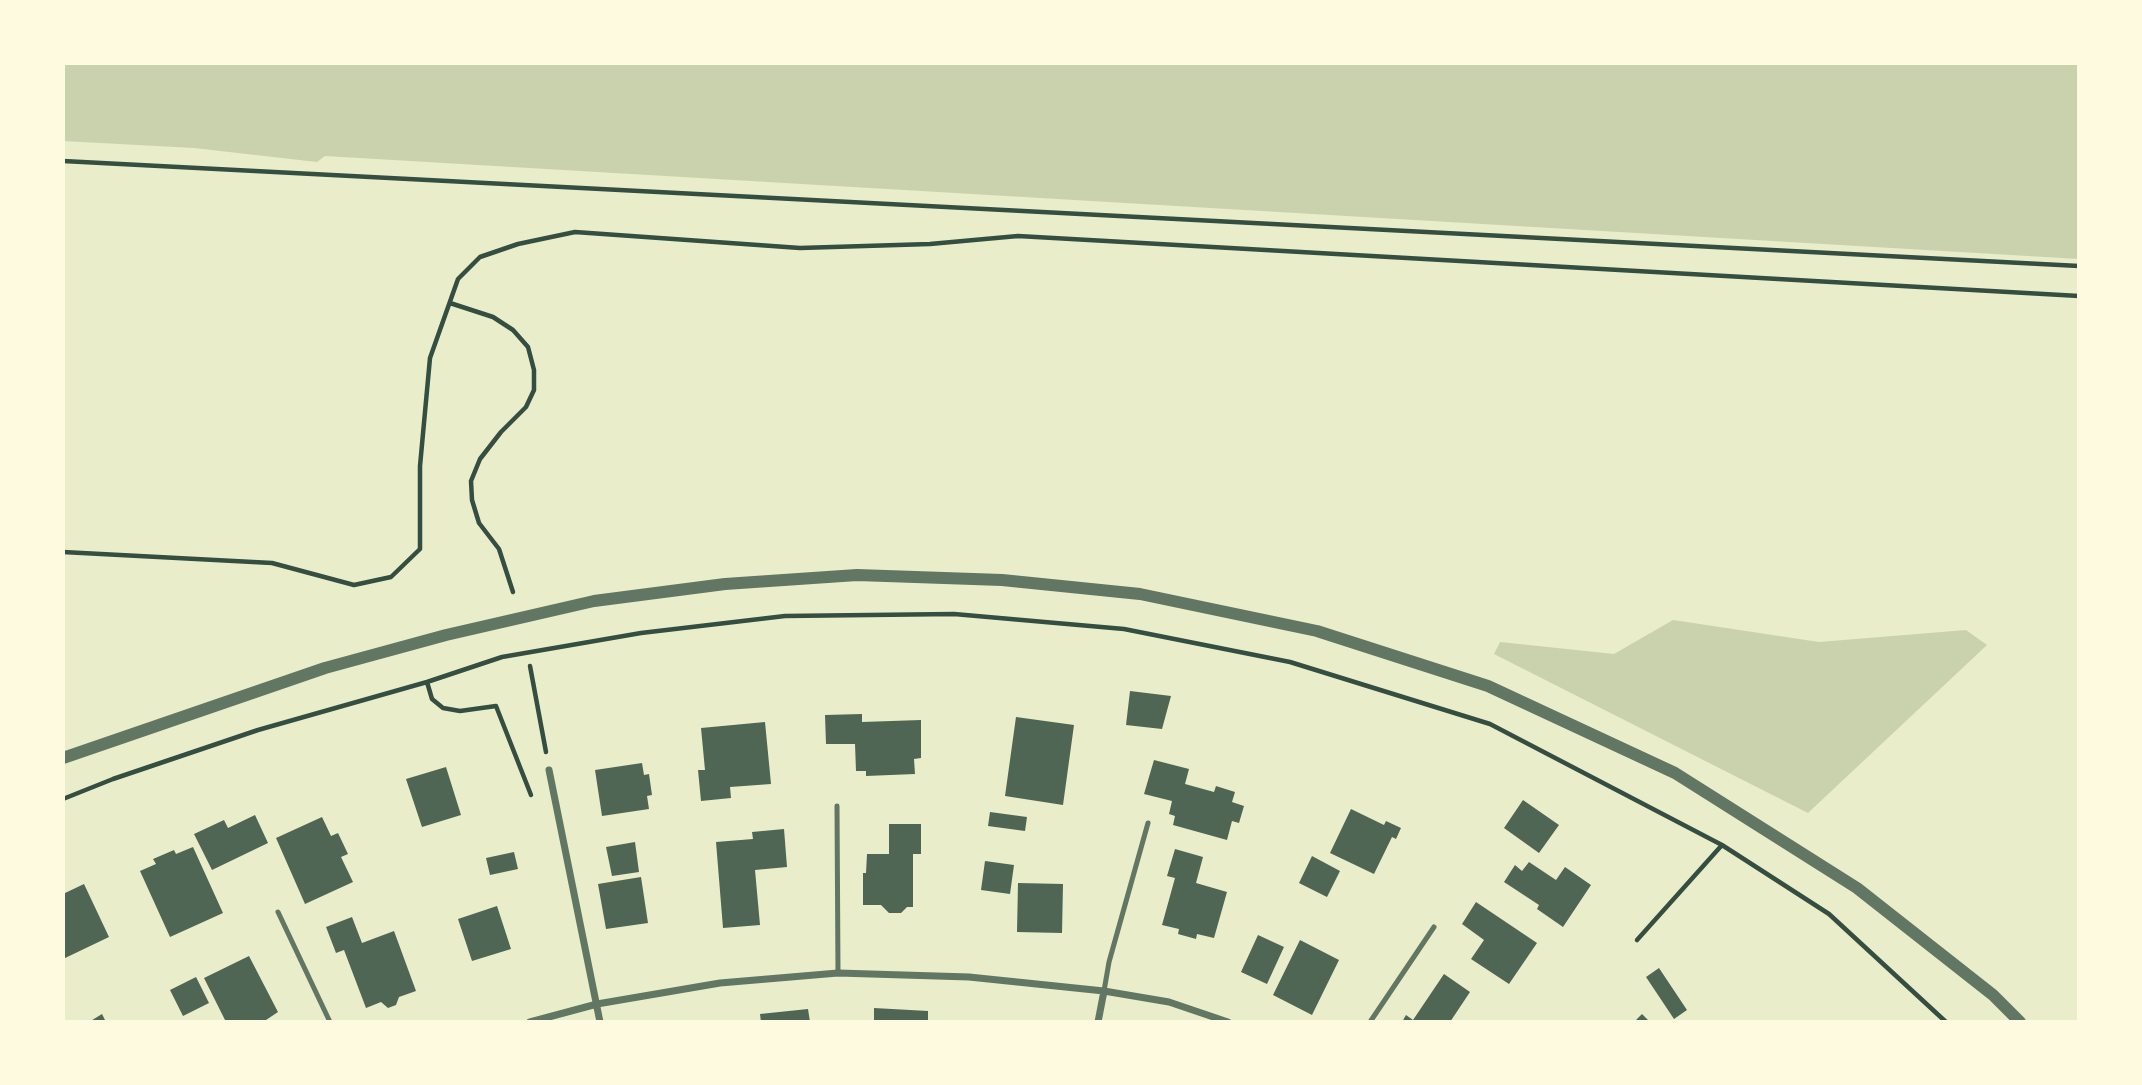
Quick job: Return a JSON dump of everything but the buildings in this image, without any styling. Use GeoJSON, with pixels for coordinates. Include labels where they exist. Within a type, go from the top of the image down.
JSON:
{"type":"FeatureCollection","features":[{"type":"Feature","properties":{"kind":"street"},"geometry":{"type":"LineString","coordinates":[[63,758],[325,668],[446,635],[594,601],[726,583],[857,575],[1002,580],[1140,594],[1317,631],[1488,686],[1675,773],[1857,888],[1993,995],[2020,1022]]}},
{"type":"Feature","properties":{"kind":"street"},"geometry":{"type":"LineString","coordinates":[[549,770],[600,1022]]}},
{"type":"Feature","properties":{"kind":"street"},"geometry":{"type":"LineString","coordinates":[[530,1022],[597,1004],[720,983],[838,973],[969,977],[1104,992],[1169,1002],[1228,1022]]}},
{"type":"Feature","properties":{"kind":"street"},"geometry":{"type":"LineString","coordinates":[[1098,1022],[1104,992]]}},
{"type":"Feature","properties":{"kind":"lane"},"geometry":{"type":"LineString","coordinates":[[836,806],[838,973]]}},
{"type":"Feature","properties":{"kind":"lane"},"geometry":{"type":"LineString","coordinates":[[1104,992],[1148,823]]}},
{"type":"Feature","properties":{"kind":"lane"},"geometry":{"type":"LineString","coordinates":[[278,912],[330,1022]]}},
{"type":"Feature","properties":{"kind":"lane"},"geometry":{"type":"LineString","coordinates":[[1370,1022],[1434,927]]}},
{"type":"Feature","properties":{"kind":"path"},"geometry":{"type":"LineString","coordinates":[[63,161],[2079,266]]}},
{"type":"Feature","properties":{"kind":"path"},"geometry":{"type":"LineString","coordinates":[[63,552],[272,563],[354,585],[391,578],[420,549],[420,466],[430,358],[458,279],[480,257],[518,243],[575,232],[800,248],[930,244],[1018,236],[2079,296]]}},
{"type":"Feature","properties":{"kind":"path"},"geometry":{"type":"LineString","coordinates":[[450,303],[493,317],[513,330],[528,347],[534,370],[534,390],[526,407],[501,432],[480,459],[471,481],[472,500],[479,523],[499,549],[513,592]]}},
{"type":"Feature","properties":{"kind":"path"},"geometry":{"type":"LineString","coordinates":[[63,799],[113,779],[258,730],[427,682],[502,657],[641,633],[785,615],[954,614],[1124,629],[1290,662],[1490,724],[1722,845],[1829,914],[1946,1022]]}},
{"type":"Feature","properties":{"kind":"path"},"geometry":{"type":"LineString","coordinates":[[530,666],[549,770]]}},
{"type":"Feature","properties":{"kind":"path"},"geometry":{"type":"LineString","coordinates":[[427,682],[432,699],[443,708],[460,710],[496,706],[539,814],[558,821]]}},
{"type":"Feature","properties":{"kind":"path"},"geometry":{"type":"LineString","coordinates":[[1637,940],[1722,845]]}},
{"type":"Feature","properties":{"kind":"green space"},"geometry":{"type":"Polygon","coordinates":[[[63,63],[2079,63],[2079,259],[325,156],[317,162],[194,148],[63,141],[63,63]]]}},
{"type":"Feature","properties":{"kind":"green space"},"geometry":{"type":"Polygon","coordinates":[[[1673,620],[1819,642],[1966,630],[1987,645],[1808,813],[1494,654],[1500,642],[1614,654],[1673,620]]]}}]}
